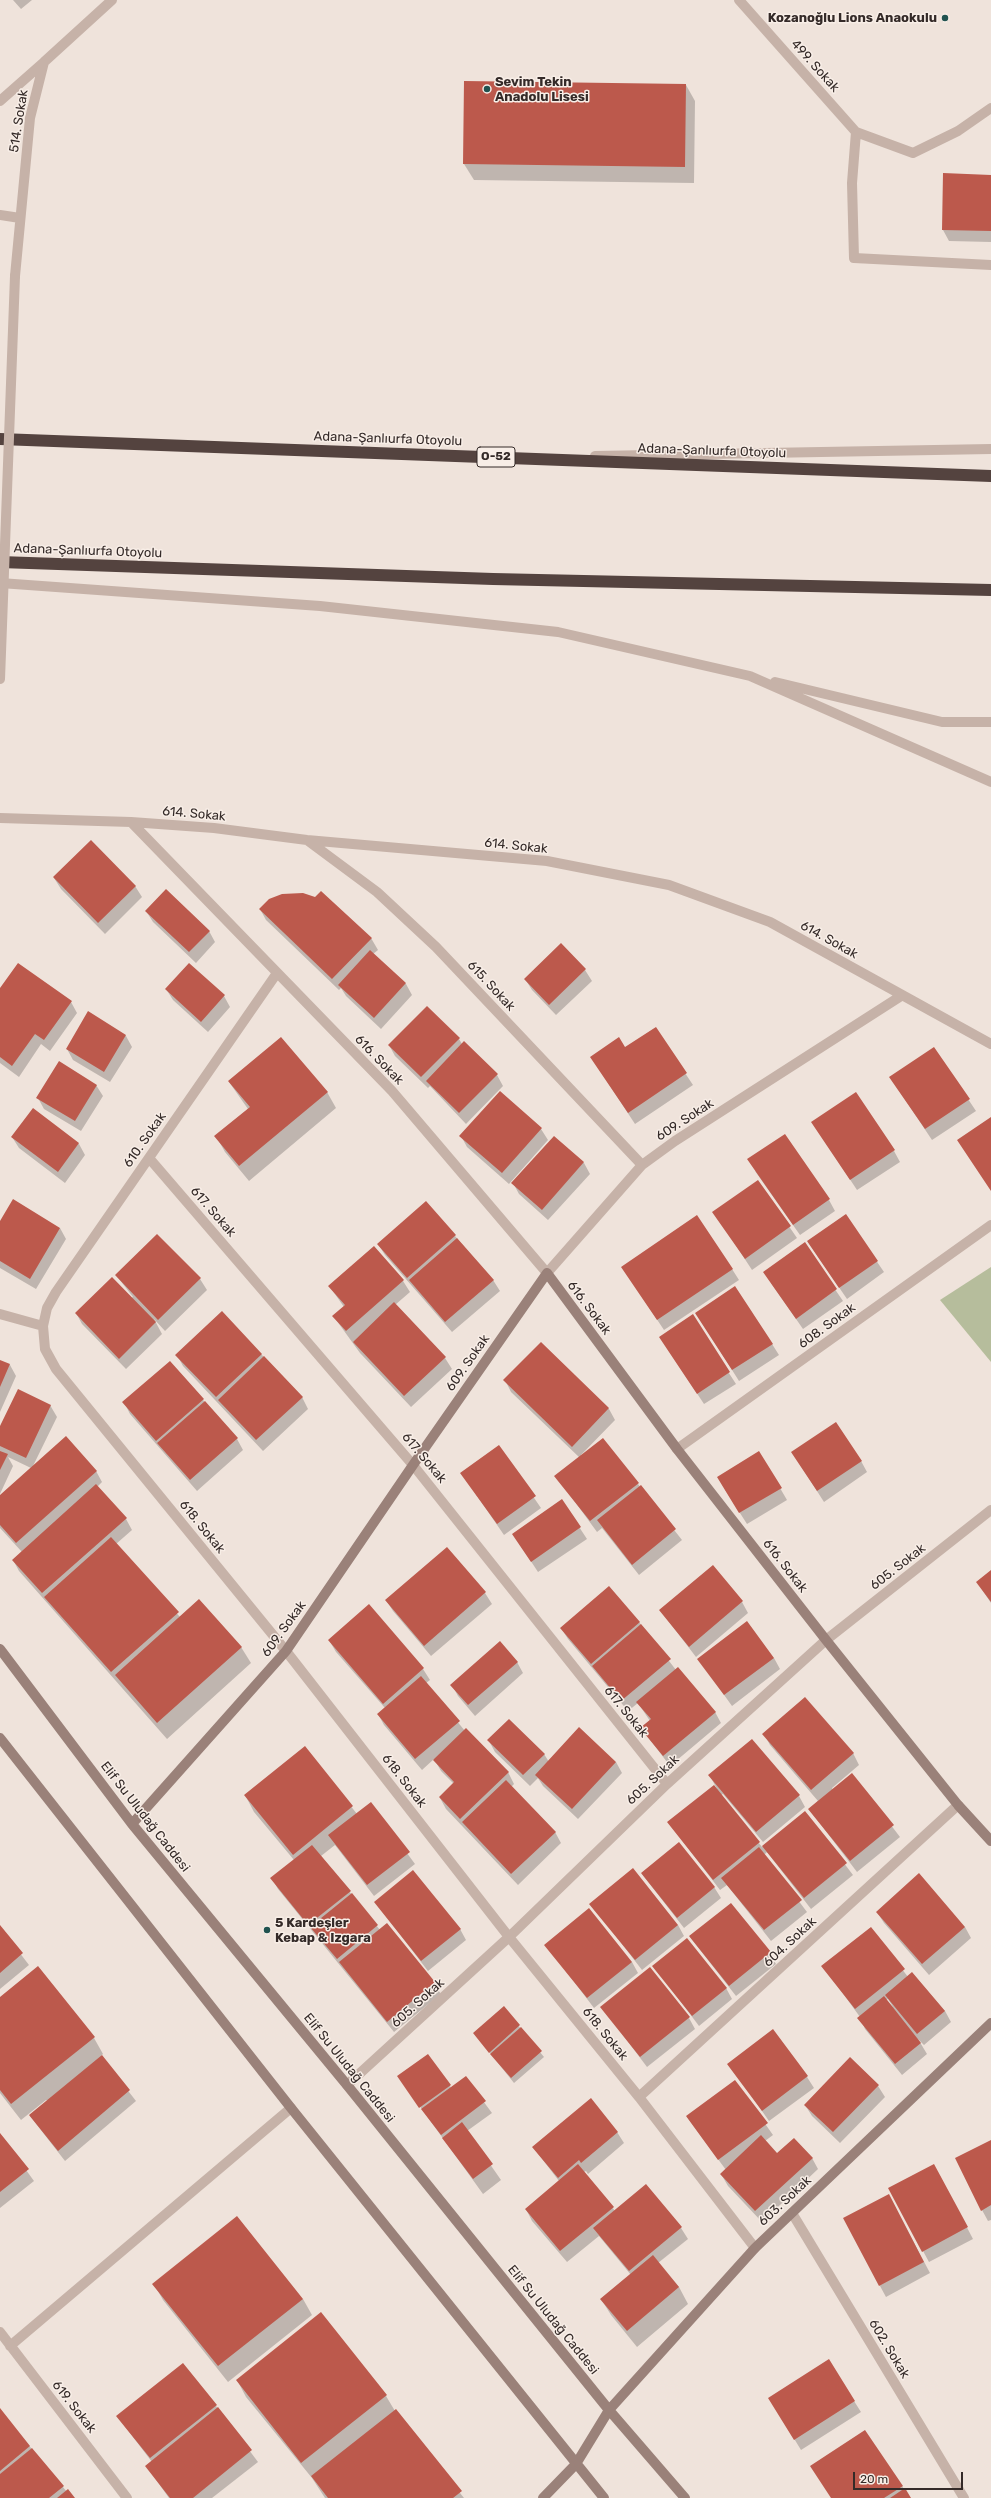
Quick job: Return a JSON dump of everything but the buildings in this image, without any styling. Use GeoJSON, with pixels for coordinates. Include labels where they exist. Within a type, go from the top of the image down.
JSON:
{"type":"FeatureCollection","features":[{"type":"Feature","properties":{"kind":"highway","name":"Adana-Şanlıurfa Otoyolu"},"geometry":{"type":"LineString","coordinates":[[0,439],[991,476]]}},
{"type":"Feature","properties":{"kind":"highway","name":"Adana-Şanlıurfa Otoyolu"},"geometry":{"type":"LineString","coordinates":[[0,562],[485,579],[991,590]]}},
{"type":"Feature","properties":{"kind":"street"},"geometry":{"type":"LineString","coordinates":[[0,101],[112,0]]}},
{"type":"Feature","properties":{"kind":"street","name":"499. Sokak"},"geometry":{"type":"LineString","coordinates":[[738,0],[856,132]]}},
{"type":"Feature","properties":{"kind":"street","name":"514. Sokak"},"geometry":{"type":"LineString","coordinates":[[0,679],[15,276],[30,118],[44,62]]}},
{"type":"Feature","properties":{"kind":"street"},"geometry":{"type":"LineString","coordinates":[[991,108],[958,131],[913,153],[856,132],[852,183],[854,258],[991,265]]}},
{"type":"Feature","properties":{"kind":"street"},"geometry":{"type":"LineString","coordinates":[[0,215],[20,218]]}},
{"type":"Feature","properties":{"kind":"street"},"geometry":{"type":"LineString","coordinates":[[511,457],[991,449]]}},
{"type":"Feature","properties":{"kind":"street"},"geometry":{"type":"LineString","coordinates":[[0,583],[320,606],[558,632],[942,722],[991,722]]}},
{"type":"Feature","properties":{"kind":"street"},"geometry":{"type":"LineString","coordinates":[[750,676],[991,782]]}},
{"type":"Feature","properties":{"kind":"street","name":"614. Sokak"},"geometry":{"type":"LineString","coordinates":[[0,818],[132,822],[214,828],[307,840],[547,861],[669,885],[770,922],[901,996],[991,1044]]}},
{"type":"Feature","properties":{"kind":"street","name":"616. Sokak"},"geometry":{"type":"LineString","coordinates":[[132,822],[392,1091],[547,1273],[678,1449],[826,1640],[958,1805],[991,1841]]}},
{"type":"Feature","properties":{"kind":"street","name":"615. Sokak"},"geometry":{"type":"LineString","coordinates":[[307,840],[377,892],[436,947],[642,1165]]}},
{"type":"Feature","properties":{"kind":"street","name":"610. Sokak"},"geometry":{"type":"LineString","coordinates":[[43,1326],[47,1308],[56,1292],[277,973]]}},
{"type":"Feature","properties":{"kind":"street","name":"609. Sokak"},"geometry":{"type":"LineString","coordinates":[[132,1824],[286,1651],[413,1464],[547,1273],[642,1165],[675,1141],[901,996]]}},
{"type":"Feature","properties":{"kind":"street","name":"617. Sokak"},"geometry":{"type":"LineString","coordinates":[[149,1158],[413,1464],[667,1784]]}},
{"type":"Feature","properties":{"kind":"street","name":"608. Sokak"},"geometry":{"type":"LineString","coordinates":[[678,1449],[991,1224]]}},
{"type":"Feature","properties":{"kind":"street"},"geometry":{"type":"LineString","coordinates":[[0,1314],[43,1326]]}},
{"type":"Feature","properties":{"kind":"street","name":"618. Sokak"},"geometry":{"type":"LineString","coordinates":[[43,1326],[45,1348],[56,1369],[286,1651],[509,1937],[639,2097],[755,2248]]}},
{"type":"Feature","properties":{"kind":"street","name":"605. Sokak"},"geometry":{"type":"LineString","coordinates":[[347,2085],[509,1937],[667,1784],[826,1640],[991,1510]]}},
{"type":"Feature","properties":{"kind":"street","name":"Elif Su Uludağ Caddesi"},"geometry":{"type":"LineString","coordinates":[[0,1649],[132,1824],[347,2085],[610,2410],[684,2498]]}},
{"type":"Feature","properties":{"kind":"street"},"geometry":{"type":"LineString","coordinates":[[0,1738],[291,2108],[604,2498]]}},
{"type":"Feature","properties":{"kind":"street","name":"604. Sokak"},"geometry":{"type":"LineString","coordinates":[[639,2097],[958,1805]]}},
{"type":"Feature","properties":{"kind":"street","name":"603. Sokak"},"geometry":{"type":"LineString","coordinates":[[543,2498],[576,2464],[610,2410],[755,2248],[991,2023]]}},
{"type":"Feature","properties":{"kind":"street"},"geometry":{"type":"LineString","coordinates":[[10,2346],[291,2108]]}},
{"type":"Feature","properties":{"kind":"street","name":"602. Sokak"},"geometry":{"type":"LineString","coordinates":[[792,2213],[964,2498]]}},
{"type":"Feature","properties":{"kind":"street","name":"619. Sokak"},"geometry":{"type":"LineString","coordinates":[[0,2332],[127,2498]]}},
{"type":"Feature","properties":{"kind":"green space"},"geometry":{"type":"Polygon","coordinates":[[[991,1267],[991,1362],[940,1300],[991,1267]]]}},
{"type":"Feature","properties":{"kind":"place","name":"Kozanoğlu Lions Anaokulu"},"geometry":{"type":"Point","coordinates":[945,18]}},
{"type":"Feature","properties":{"kind":"place","name":"Sevim Tekin Anadolu Lisesi"},"geometry":{"type":"Point","coordinates":[487,89]}},
{"type":"Feature","properties":{"kind":"place","name":"5 Kardeşler Kebap & Izgara"},"geometry":{"type":"Point","coordinates":[267,1930]}}]}
